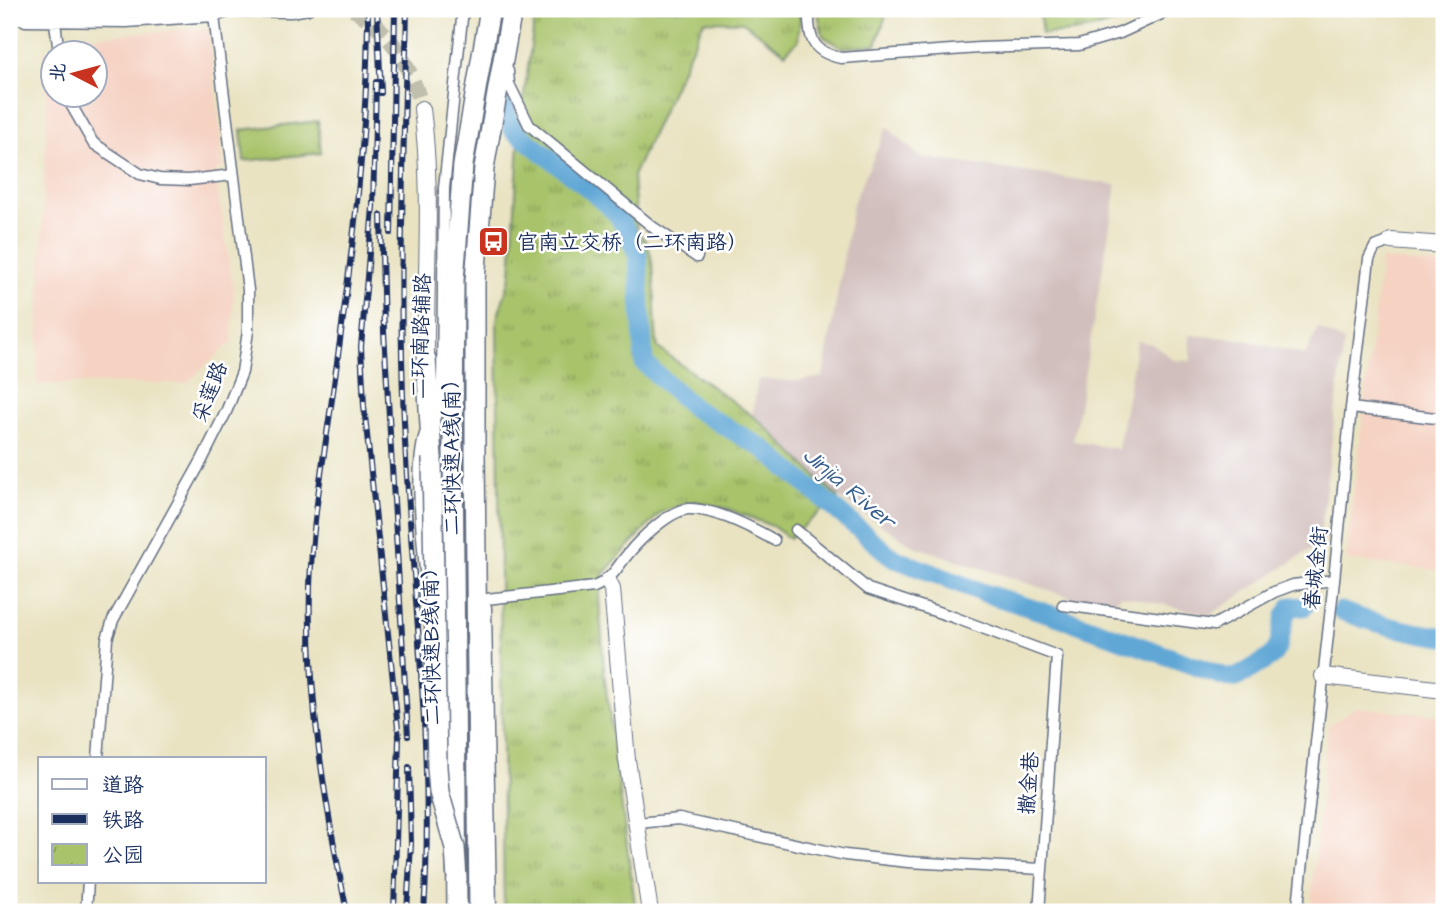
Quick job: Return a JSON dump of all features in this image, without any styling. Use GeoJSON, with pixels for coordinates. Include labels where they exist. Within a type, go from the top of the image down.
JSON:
{"type":"FeatureCollection","features":[{"type":"Feature","properties":{"kind":"highway","name":"二环快速B线(南)"},"geometry":{"type":"LineString","coordinates":[[457,912],[454,280],[464,156],[490,9]]}},
{"type":"Feature","properties":{"kind":"highway","name":"二环快速A线(南)"},"geometry":{"type":"LineString","coordinates":[[479,912],[475,281],[484,168],[512,9]]}},
{"type":"Feature","properties":{"kind":"highway"},"geometry":{"type":"LineString","coordinates":[[426,359],[432,458],[437,767],[439,792],[455,848],[457,879]]}},
{"type":"Feature","properties":{"kind":"street"},"geometry":{"type":"LineString","coordinates":[[9,18],[101,9]]}},
{"type":"Feature","properties":{"kind":"street"},"geometry":{"type":"LineString","coordinates":[[9,18],[55,23],[126,22],[214,16],[232,11],[291,12],[308,9]]}},
{"type":"Feature","properties":{"kind":"street","name":"二环南路辅路"},"geometry":{"type":"LineString","coordinates":[[449,912],[448,846],[431,664],[420,476],[422,444],[438,411],[442,387],[444,188],[463,9]]}},
{"type":"Feature","properties":{"kind":"street"},"geometry":{"type":"LineString","coordinates":[[491,912],[481,377],[483,265],[492,165],[521,9]]}},
{"type":"Feature","properties":{"kind":"street"},"geometry":{"type":"LineString","coordinates":[[809,9],[808,27],[813,43],[827,55],[842,58],[979,48],[1079,45],[1120,33],[1151,13],[1172,9]]}},
{"type":"Feature","properties":{"kind":"street","name":"采莲路"},"geometry":{"type":"LineString","coordinates":[[98,757],[107,639],[113,620],[202,460],[242,372],[248,331],[248,289],[214,16]]}},
{"type":"Feature","properties":{"kind":"street"},"geometry":{"type":"LineString","coordinates":[[55,23],[57,38]]}},
{"type":"Feature","properties":{"kind":"street"},"geometry":{"type":"LineString","coordinates":[[509,71],[509,84],[529,125],[654,228],[697,257]]}},
{"type":"Feature","properties":{"kind":"street"},"geometry":{"type":"LineString","coordinates":[[73,108],[93,143],[140,174],[160,179],[189,180],[233,175]]}},
{"type":"Feature","properties":{"kind":"street"},"geometry":{"type":"LineString","coordinates":[[422,109],[426,137],[428,211],[426,359]]}},
{"type":"Feature","properties":{"kind":"street"},"geometry":{"type":"LineString","coordinates":[[1391,240],[1444,245]]}},
{"type":"Feature","properties":{"kind":"street","name":"春城金街"},"geometry":{"type":"LineString","coordinates":[[1300,912],[1298,906],[1322,676],[1369,259],[1376,247],[1391,240]]}},
{"type":"Feature","properties":{"kind":"street"},"geometry":{"type":"LineString","coordinates":[[1351,408],[1444,419]]}},
{"type":"Feature","properties":{"kind":"street"},"geometry":{"type":"LineString","coordinates":[[486,599],[594,587],[608,581],[615,568],[639,541],[674,513],[687,509],[700,510],[745,524],[774,540]]}},
{"type":"Feature","properties":{"kind":"street","name":"撒金巷"},"geometry":{"type":"LineString","coordinates":[[796,530],[868,589],[1057,656],[1039,912]]}},
{"type":"Feature","properties":{"kind":"street"},"geometry":{"type":"LineString","coordinates":[[1063,605],[1214,625],[1274,592],[1293,585],[1334,580]]}},
{"type":"Feature","properties":{"kind":"street"},"geometry":{"type":"LineString","coordinates":[[608,581],[612,589],[627,760],[650,912]]}},
{"type":"Feature","properties":{"kind":"street"},"geometry":{"type":"LineString","coordinates":[[1322,676],[1444,690]]}},
{"type":"Feature","properties":{"kind":"street"},"geometry":{"type":"LineString","coordinates":[[638,823],[679,819],[845,855],[908,862],[1042,869]]}},
{"type":"Feature","properties":{"kind":"street"},"geometry":{"type":"LineString","coordinates":[[86,912],[88,883]]}},
{"type":"Feature","properties":{"kind":"shaded area"},"geometry":{"type":"Polygon","coordinates":[[[209,28],[224,168],[217,169],[218,191],[234,293],[232,342],[187,383],[37,384],[47,108],[108,108],[108,38],[65,38],[209,28]]]}},
{"type":"Feature","properties":{"kind":"shaded area"},"geometry":{"type":"Polygon","coordinates":[[[887,127],[920,157],[1117,185],[1073,441],[1118,449],[1137,341],[1152,344],[1174,360],[1191,361],[1189,335],[1241,339],[1305,355],[1318,328],[1344,342],[1319,544],[1210,615],[1120,595],[1113,605],[1087,603],[914,546],[838,497],[752,416],[758,379],[797,381],[823,377],[853,203],[887,127]]]}},
{"type":"Feature","properties":{"kind":"shaded area"},"geometry":{"type":"Polygon","coordinates":[[[1381,259],[1444,266],[1444,571],[1346,560],[1381,259]]]}},
{"type":"Feature","properties":{"kind":"shaded area"},"geometry":{"type":"Polygon","coordinates":[[[1356,707],[1444,716],[1444,912],[1310,912],[1328,726],[1356,707]]]}},
{"type":"Feature","properties":{"kind":"green space"},"geometry":{"type":"Polygon","coordinates":[[[536,9],[801,9],[798,41],[785,53],[743,22],[704,21],[633,176],[637,231],[646,242],[653,268],[658,348],[761,422],[838,497],[789,538],[772,526],[725,508],[694,501],[661,512],[603,574],[599,597],[605,681],[636,912],[504,912],[497,319],[511,275],[520,125],[536,9]]]}},
{"type":"Feature","properties":{"kind":"green space"},"geometry":{"type":"Polygon","coordinates":[[[817,9],[888,9],[876,45],[843,48],[823,36],[817,9]]]}},
{"type":"Feature","properties":{"kind":"green space"},"geometry":{"type":"Polygon","coordinates":[[[1039,9],[1151,9],[1098,28],[1042,34],[1039,9]]]}},
{"type":"Feature","properties":{"kind":"green space"},"geometry":{"type":"Polygon","coordinates":[[[318,121],[321,153],[244,161],[241,130],[318,121]]]}},
{"type":"Feature","properties":{"kind":"waterway","name":"Jinjia River"},"geometry":{"type":"LineString","coordinates":[[505,108],[513,130],[618,215],[638,255],[644,363],[695,409],[764,449],[893,558],[981,592],[1068,620],[1225,677],[1236,678],[1271,657],[1278,647],[1285,616],[1291,606],[1304,607]]}},
{"type":"Feature","properties":{"kind":"waterway","name":"Jinjia River"},"geometry":{"type":"LineString","coordinates":[[1341,611],[1392,627],[1444,637]]}},
{"type":"Feature","properties":{"kind":"tunnel"},"geometry":{"type":"LineString","coordinates":[[353,9],[379,28],[398,52],[412,79],[422,109]]}},
{"type":"Feature","properties":{"kind":"railway"},"geometry":{"type":"LineString","coordinates":[[347,912],[319,751],[311,670],[310,587],[316,508],[358,194],[368,9]]}},
{"type":"Feature","properties":{"kind":"railway"},"geometry":{"type":"LineString","coordinates":[[377,9],[381,93]]}},
{"type":"Feature","properties":{"kind":"railway"},"geometry":{"type":"LineString","coordinates":[[391,233],[395,9]]}},
{"type":"Feature","properties":{"kind":"railway"},"geometry":{"type":"LineString","coordinates":[[407,9],[402,215],[402,370],[424,728],[427,851],[424,912]]}},
{"type":"Feature","properties":{"kind":"railway"},"geometry":{"type":"LineString","coordinates":[[376,82],[373,207],[361,347],[364,406],[399,738],[394,912]]}},
{"type":"Feature","properties":{"kind":"railway"},"geometry":{"type":"LineString","coordinates":[[381,215],[384,332],[408,736]]}},
{"type":"Feature","properties":{"kind":"railway"},"geometry":{"type":"LineString","coordinates":[[407,912],[411,844],[409,767]]}},
{"type":"Feature","properties":{"kind":"place","name":"官南立交桥（二环南路）"},"geometry":{"type":"Point","coordinates":[494,242]}}]}
